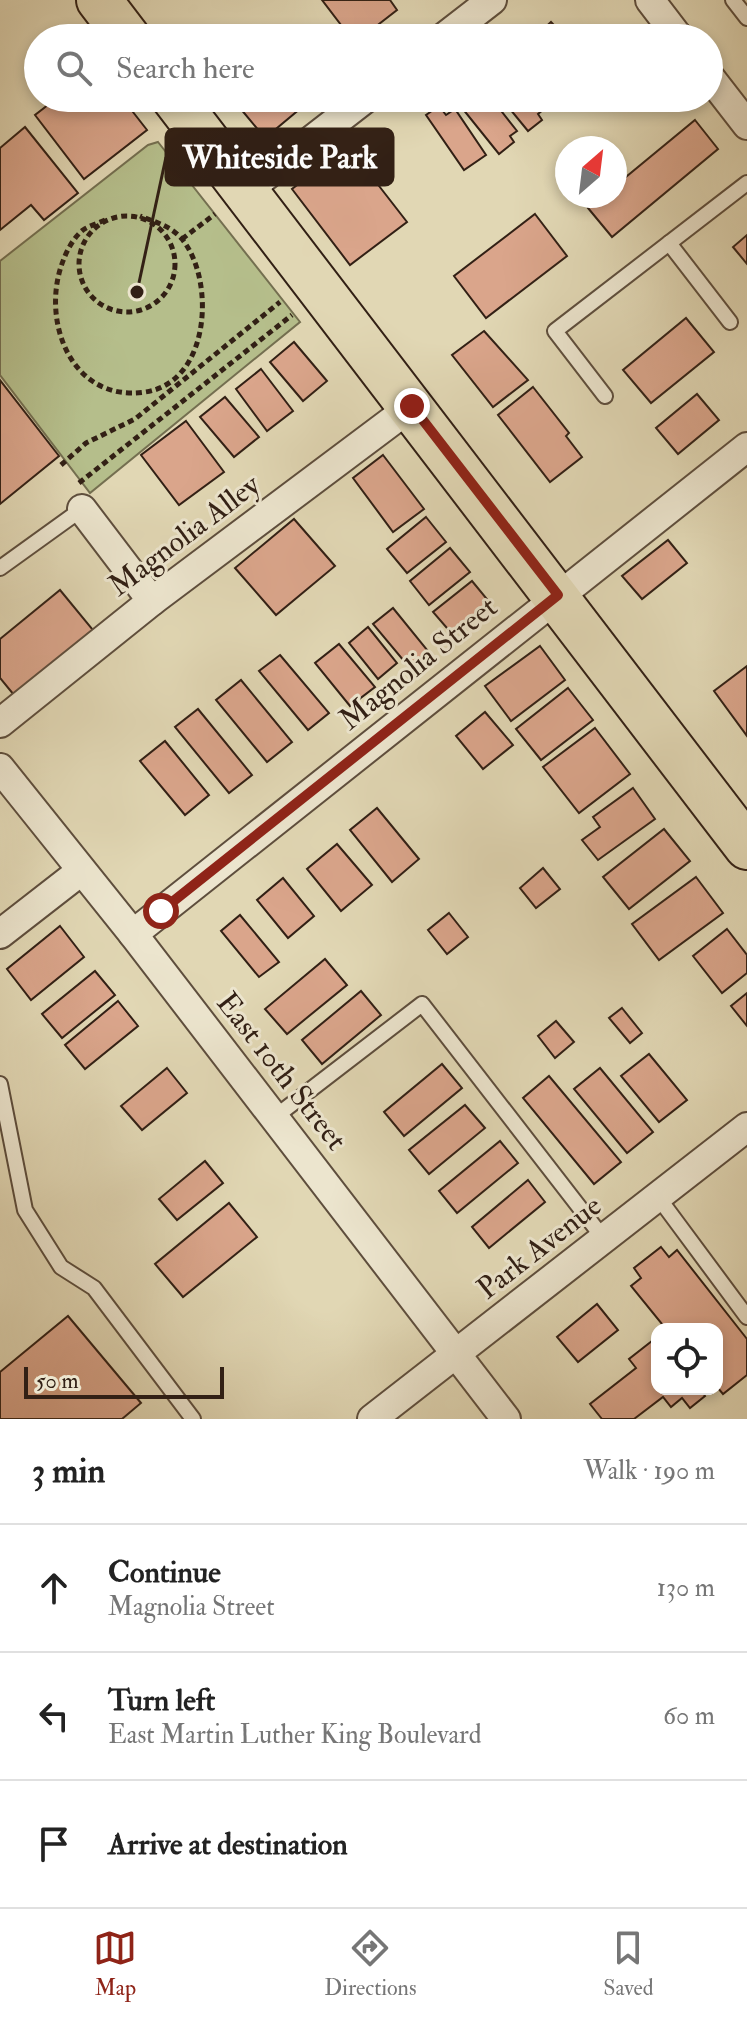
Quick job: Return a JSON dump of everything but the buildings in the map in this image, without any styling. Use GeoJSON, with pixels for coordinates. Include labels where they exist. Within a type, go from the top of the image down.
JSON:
{"type":"FeatureCollection","features":[{"type":"Feature","properties":{"kind":"main road"},"geometry":{"type":"LineString","coordinates":[[99,0],[117,24]]}},
{"type":"Feature","properties":{"kind":"main road"},"geometry":{"type":"LineString","coordinates":[[181,112],[230,203],[412,406],[747,847]]}},
{"type":"Feature","properties":{"kind":"street"},"geometry":{"type":"LineString","coordinates":[[461,24],[492,0]]}},
{"type":"Feature","properties":{"kind":"street"},"geometry":{"type":"LineString","coordinates":[[650,0],[668,24]]}},
{"type":"Feature","properties":{"kind":"street"},"geometry":{"type":"LineString","coordinates":[[723,94],[747,125]]}},
{"type":"Feature","properties":{"kind":"street"},"geometry":{"type":"LineString","coordinates":[[230,203],[348,112]]}},
{"type":"Feature","properties":{"kind":"street","name":"Magnolia Alley"},"geometry":{"type":"LineString","coordinates":[[0,723],[152,601],[412,406]]}},
{"type":"Feature","properties":{"kind":"street","name":"Magnolia Street"},"geometry":{"type":"LineString","coordinates":[[133,934],[747,447]]}},
{"type":"Feature","properties":{"kind":"street"},"geometry":{"type":"LineString","coordinates":[[79,497],[152,601]]}},
{"type":"Feature","properties":{"kind":"street","name":"East 10th Street"},"geometry":{"type":"LineString","coordinates":[[0,768],[133,934],[506,1419]]}},
{"type":"Feature","properties":{"kind":"street"},"geometry":{"type":"LineString","coordinates":[[0,934],[81,871]]}},
{"type":"Feature","properties":{"kind":"street","name":"Park Avenue"},"geometry":{"type":"LineString","coordinates":[[372,1419],[747,1127]]}},
{"type":"Feature","properties":{"kind":"lane"},"geometry":{"type":"LineString","coordinates":[[733,0],[747,18]]}},
{"type":"Feature","properties":{"kind":"lane"},"geometry":{"type":"LineString","coordinates":[[605,396],[555,331],[747,183]]}},
{"type":"Feature","properties":{"kind":"lane"},"geometry":{"type":"LineString","coordinates":[[669,243],[730,322]]}},
{"type":"Feature","properties":{"kind":"lane"},"geometry":{"type":"LineString","coordinates":[[0,568],[79,497]]}},
{"type":"Feature","properties":{"kind":"lane"},"geometry":{"type":"LineString","coordinates":[[275,1117],[422,1004],[604,1239]]}},
{"type":"Feature","properties":{"kind":"lane"},"geometry":{"type":"LineString","coordinates":[[0,1084],[25,1210],[61,1267],[94,1288],[193,1419]]}},
{"type":"Feature","properties":{"kind":"lane"},"geometry":{"type":"LineString","coordinates":[[658,1197],[747,1317]]}},
{"type":"Feature","properties":{"kind":"path"},"geometry":{"type":"LineString","coordinates":[[182,239],[230,203]]}},
{"type":"Feature","properties":{"kind":"path"},"geometry":{"type":"LineString","coordinates":[[105,220],[82,244],[78,271],[91,299],[127,313],[143,311],[163,299],[174,276],[177,257],[168,238],[140,216]]}},
{"type":"Feature","properties":{"kind":"path"},"geometry":{"type":"LineString","coordinates":[[140,216],[165,225],[182,239],[198,267],[205,298],[199,338],[185,367],[148,392],[118,393],[94,381],[60,344],[53,311],[55,280],[67,250],[81,231],[105,220],[140,216]]}},
{"type":"Feature","properties":{"kind":"path"},"geometry":{"type":"LineString","coordinates":[[61,465],[86,443],[135,419],[280,302]]}},
{"type":"Feature","properties":{"kind":"path"},"geometry":{"type":"LineString","coordinates":[[79,497],[292,315]]}},
{"type":"Feature","properties":{"kind":"path"},"geometry":{"type":"LineString","coordinates":[[185,367],[192,376]]}},
{"type":"Feature","properties":{"kind":"green space"},"geometry":{"type":"Polygon","coordinates":[[[158,142],[300,322],[90,493],[0,375],[0,261],[148,145],[158,142]]]}},
{"type":"Feature","properties":{"kind":"place","name":"Whiteside Park"},"geometry":{"type":"Point","coordinates":[137,292]}},
{"type":"Feature","properties":{"kind":"route"},"geometry":{"type":"LineString","coordinates":[[161,911],[558,595],[412,406]]}}]}
